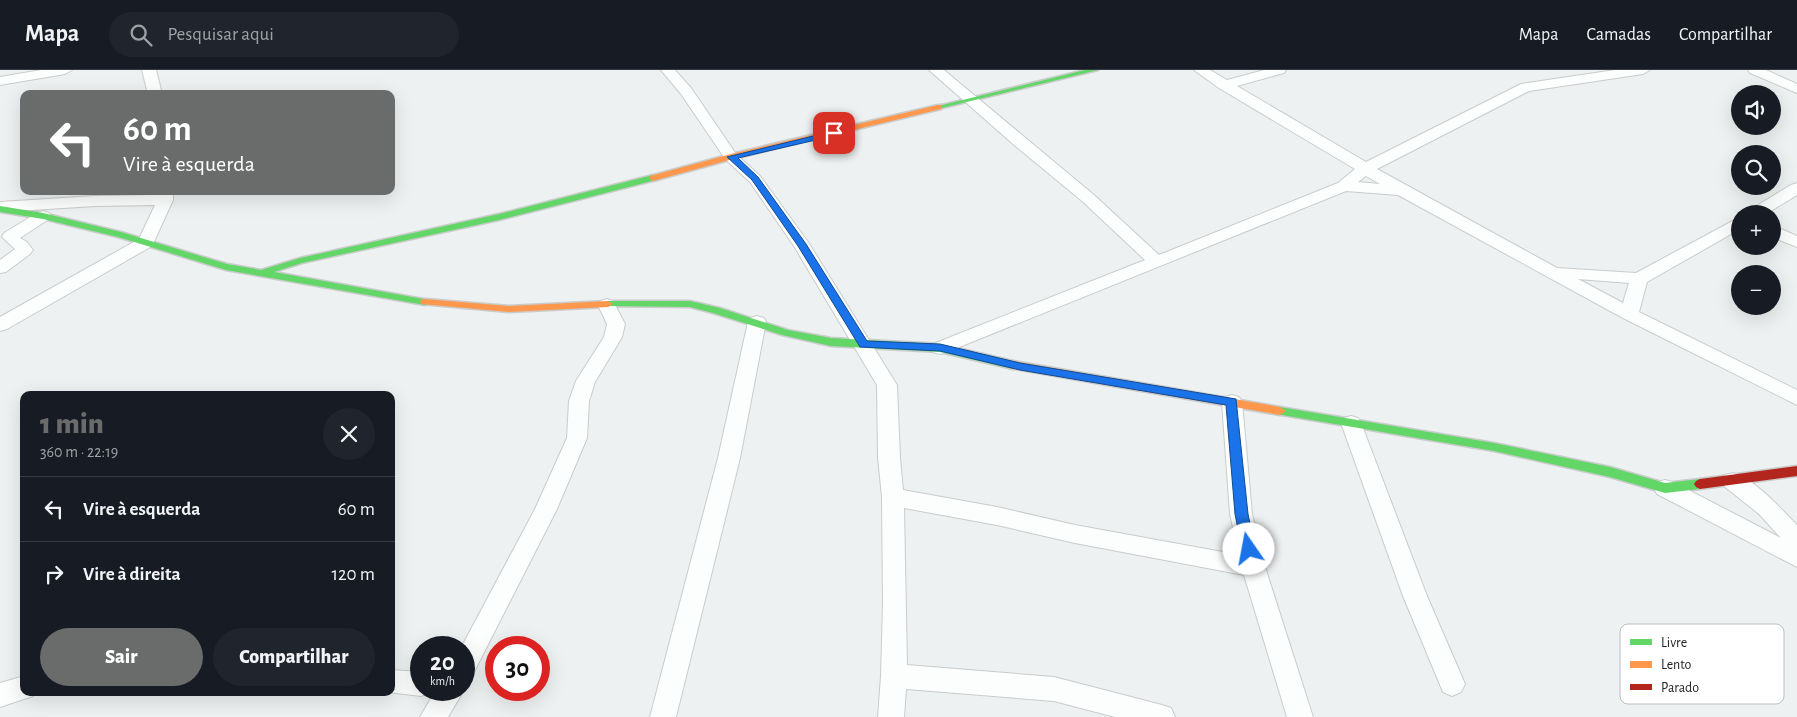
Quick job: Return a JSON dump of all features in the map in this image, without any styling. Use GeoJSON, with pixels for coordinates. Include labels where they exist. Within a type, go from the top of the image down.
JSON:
{"type":"FeatureCollection","features":[{"type":"Feature","properties":{"kind":"street"},"geometry":{"type":"LineString","coordinates":[[0,81],[65,70]]}},
{"type":"Feature","properties":{"kind":"street"},"geometry":{"type":"LineString","coordinates":[[148,70],[154,90]]}},
{"type":"Feature","properties":{"kind":"street"},"geometry":{"type":"LineString","coordinates":[[668,70],[686,91],[732,157],[755,178],[802,246],[887,385],[889,458],[893,497],[894,676],[891,717]]}},
{"type":"Feature","properties":{"kind":"street"},"geometry":{"type":"LineString","coordinates":[[936,70],[1088,198],[1157,262]]}},
{"type":"Feature","properties":{"kind":"street"},"geometry":{"type":"LineString","coordinates":[[259,274],[300,261],[500,217],[732,157],[1094,70]]}},
{"type":"Feature","properties":{"kind":"street"},"geometry":{"type":"LineString","coordinates":[[1201,70],[1403,191],[1629,314],[1797,398]]}},
{"type":"Feature","properties":{"kind":"street"},"geometry":{"type":"LineString","coordinates":[[1224,85],[1279,70]]}},
{"type":"Feature","properties":{"kind":"street"},"geometry":{"type":"LineString","coordinates":[[940,348],[1344,186],[1366,168],[1526,87],[1643,70]]}},
{"type":"Feature","properties":{"kind":"street"},"geometry":{"type":"LineString","coordinates":[[1755,70],[1797,88]]}},
{"type":"Feature","properties":{"kind":"street"},"geometry":{"type":"LineString","coordinates":[[1344,186],[1403,191]]}},
{"type":"Feature","properties":{"kind":"street"},"geometry":{"type":"LineString","coordinates":[[1769,205],[1797,188]]}},
{"type":"Feature","properties":{"kind":"street"},"geometry":{"type":"LineString","coordinates":[[0,208],[165,196],[146,242],[0,325]]}},
{"type":"Feature","properties":{"kind":"street"},"geometry":{"type":"LineString","coordinates":[[0,208],[42,216],[146,242],[226,267],[436,304],[509,309],[580,304],[690,304],[758,322],[786,333],[831,342],[940,348],[1020,367],[1494,447],[1610,472],[1665,488],[1797,556]]}},
{"type":"Feature","properties":{"kind":"street"},"geometry":{"type":"LineString","coordinates":[[0,268],[24,250],[22,245],[10,237],[42,216]]}},
{"type":"Feature","properties":{"kind":"street"},"geometry":{"type":"LineString","coordinates":[[1552,271],[1639,280],[1731,227]]}},
{"type":"Feature","properties":{"kind":"street"},"geometry":{"type":"LineString","coordinates":[[1781,234],[1797,242]]}},
{"type":"Feature","properties":{"kind":"street"},"geometry":{"type":"LineString","coordinates":[[1629,314],[1639,280]]}},
{"type":"Feature","properties":{"kind":"street"},"geometry":{"type":"LineString","coordinates":[[475,645],[546,509],[577,438],[579,402],[586,381],[597,366],[613,337],[616,324],[607,305]]}},
{"type":"Feature","properties":{"kind":"street"},"geometry":{"type":"LineString","coordinates":[[663,717],[729,458],[758,322]]}},
{"type":"Feature","properties":{"kind":"street"},"geometry":{"type":"LineString","coordinates":[[1232,402],[1241,514],[1253,567],[1300,717]]}},
{"type":"Feature","properties":{"kind":"street"},"geometry":{"type":"LineString","coordinates":[[1351,423],[1415,596],[1452,684]]}},
{"type":"Feature","properties":{"kind":"street"},"geometry":{"type":"LineString","coordinates":[[1665,488],[1733,482],[1797,472]]}},
{"type":"Feature","properties":{"kind":"street"},"geometry":{"type":"LineString","coordinates":[[1733,482],[1766,508],[1797,540]]}},
{"type":"Feature","properties":{"kind":"street"},"geometry":{"type":"LineString","coordinates":[[893,497],[940,504],[1076,534],[1253,567]]}},
{"type":"Feature","properties":{"kind":"street"},"geometry":{"type":"LineString","coordinates":[[894,676],[1054,689],[1162,717]]}},
{"type":"Feature","properties":{"kind":"street"},"geometry":{"type":"LineString","coordinates":[[395,682],[410,683]]}},
{"type":"Feature","properties":{"kind":"street"},"geometry":{"type":"LineString","coordinates":[[0,695],[20,689]]}},
{"type":"Feature","properties":{"kind":"street"},"geometry":{"type":"LineString","coordinates":[[433,717],[444,701]]}},
{"type":"Feature","properties":{"kind":"traffic: fast"},"geometry":{"type":"LineString","coordinates":[[938,107],[1094,70]]}},
{"type":"Feature","properties":{"kind":"traffic: fast"},"geometry":{"type":"LineString","coordinates":[[262,273],[300,261],[499,217],[653,178]]}},
{"type":"Feature","properties":{"kind":"traffic: fast"},"geometry":{"type":"LineString","coordinates":[[0,209],[43,216],[121,235],[226,267],[425,302]]}},
{"type":"Feature","properties":{"kind":"traffic: fast"},"geometry":{"type":"LineString","coordinates":[[608,304],[690,304],[716,310],[786,333],[831,342],[940,348],[1013,365]]}},
{"type":"Feature","properties":{"kind":"traffic: fast"},"geometry":{"type":"LineString","coordinates":[[1280,411],[1494,447],[1610,472],[1665,488],[1700,484]]}},
{"type":"Feature","properties":{"kind":"traffic: slow"},"geometry":{"type":"LineString","coordinates":[[653,178],[731,157],[938,107]]}},
{"type":"Feature","properties":{"kind":"traffic: slow"},"geometry":{"type":"LineString","coordinates":[[425,302],[509,309],[608,304]]}},
{"type":"Feature","properties":{"kind":"traffic: slow"},"geometry":{"type":"LineString","coordinates":[[1013,365],[1280,411]]}},
{"type":"Feature","properties":{"kind":"traffic: jam"},"geometry":{"type":"LineString","coordinates":[[1700,484],[1797,471]]}},
{"type":"Feature","properties":{"kind":"route"},"geometry":{"type":"LineString","coordinates":[[834,133],[732,157],[755,178],[829,287],[864,345],[940,348],[1020,367],[1232,402],[1241,514],[1249,549]]}}]}
